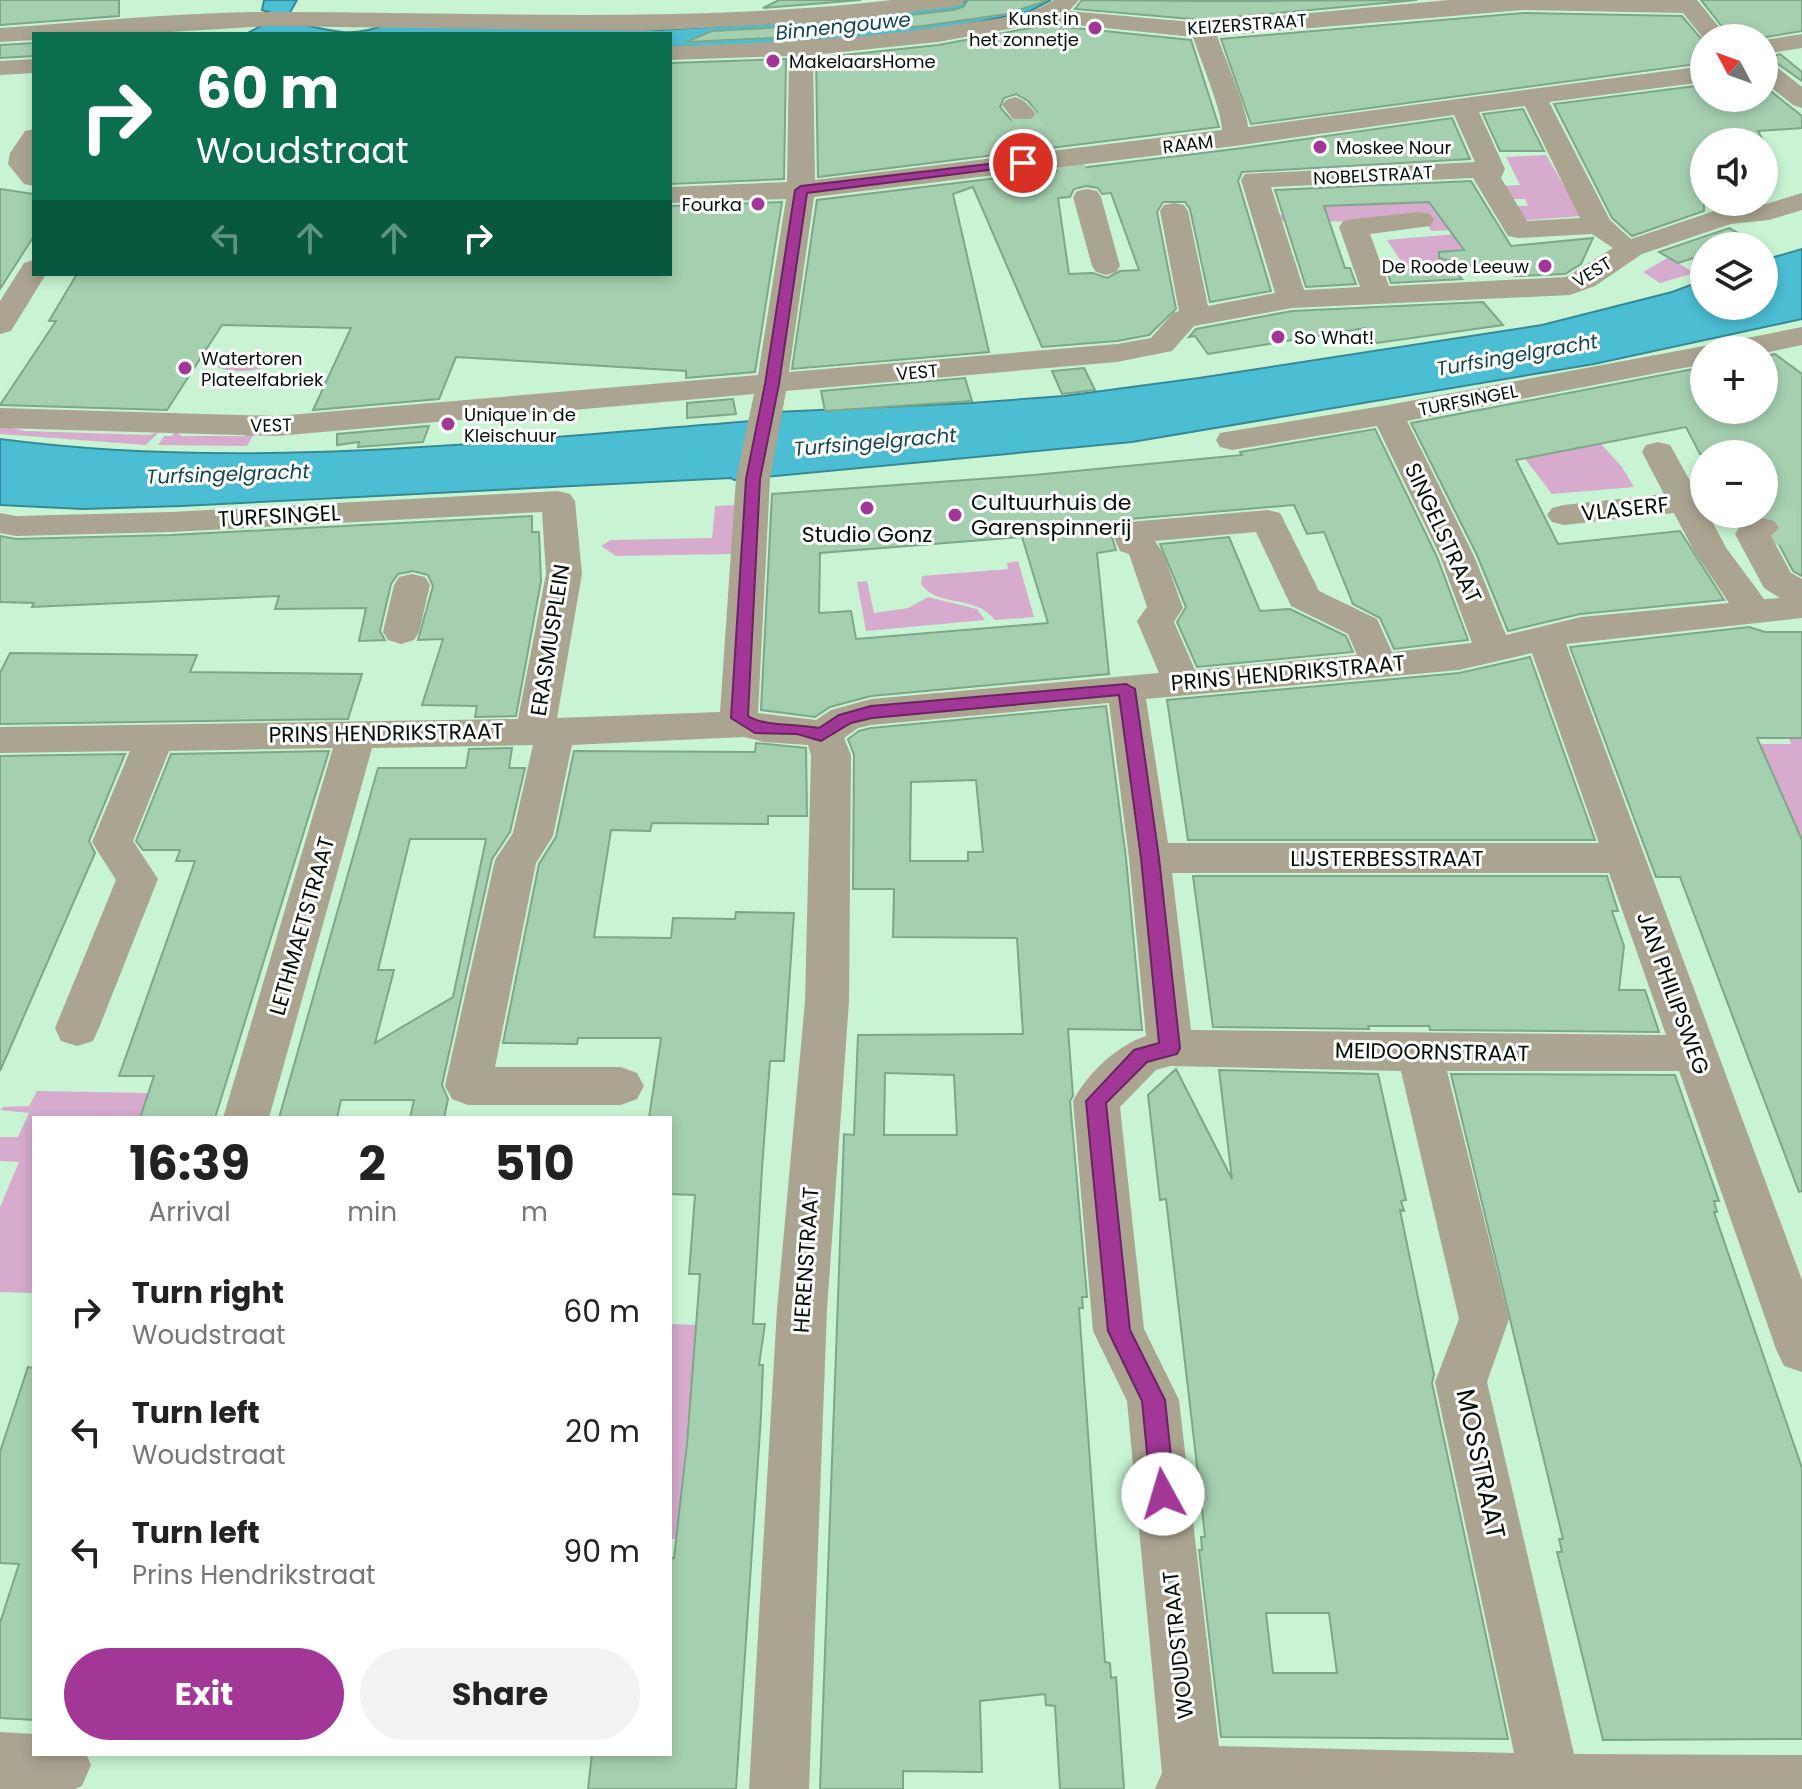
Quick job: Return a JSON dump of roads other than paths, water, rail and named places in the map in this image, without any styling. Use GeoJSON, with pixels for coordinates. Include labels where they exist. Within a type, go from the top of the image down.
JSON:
{"type":"FeatureCollection","features":[{"type":"Feature","properties":{"kind":"street"},"geometry":{"type":"LineString","coordinates":[[242,23],[252,0]]}},
{"type":"Feature","properties":{"kind":"street"},"geometry":{"type":"LineString","coordinates":[[640,29],[646,0]]}},
{"type":"Feature","properties":{"kind":"street"},"geometry":{"type":"LineString","coordinates":[[60,32],[242,23],[291,14],[640,29],[826,8],[953,0]]}},
{"type":"Feature","properties":{"kind":"street"},"geometry":{"type":"LineString","coordinates":[[672,53],[801,51],[954,33],[1046,15],[1069,0]]}},
{"type":"Feature","properties":{"kind":"street"},"geometry":{"type":"LineString","coordinates":[[1687,3],[1704,24]]}},
{"type":"Feature","properties":{"kind":"street","name":"KEIZERSTRAAT"},"geometry":{"type":"LineString","coordinates":[[1046,15],[1125,25],[1203,30],[1465,6],[1687,3]]}},
{"type":"Feature","properties":{"kind":"street"},"geometry":{"type":"LineString","coordinates":[[1203,30],[1235,127]]}},
{"type":"Feature","properties":{"kind":"street"},"geometry":{"type":"LineString","coordinates":[[0,35],[32,33]]}},
{"type":"Feature","properties":{"kind":"street"},"geometry":{"type":"LineString","coordinates":[[1778,45],[1802,41]]}},
{"type":"Feature","properties":{"kind":"street"},"geometry":{"type":"LineString","coordinates":[[746,724],[739,715],[753,483],[808,171],[801,51]]}},
{"type":"Feature","properties":{"kind":"street","name":"RAAM"},"geometry":{"type":"LineString","coordinates":[[672,195],[808,171],[1067,161],[1485,80],[1690,56]]}},
{"type":"Feature","properties":{"kind":"street"},"geometry":{"type":"LineString","coordinates":[[1778,64],[1802,60]]}},
{"type":"Feature","properties":{"kind":"street"},"geometry":{"type":"LineString","coordinates":[[0,68],[32,66]]}},
{"type":"Feature","properties":{"kind":"street","name":"RAAM"},"geometry":{"type":"LineString","coordinates":[[1025,125],[1235,127],[1463,106],[1690,76]]}},
{"type":"Feature","properties":{"kind":"street"},"geometry":{"type":"LineString","coordinates":[[1778,79],[1802,100]]}},
{"type":"Feature","properties":{"kind":"street"},"geometry":{"type":"LineString","coordinates":[[1534,98],[1598,225],[1632,248]]}},
{"type":"Feature","properties":{"kind":"street"},"geometry":{"type":"LineString","coordinates":[[1463,106],[1492,169],[1487,178],[1518,230],[1598,225]]}},
{"type":"Feature","properties":{"kind":"street"},"geometry":{"type":"LineString","coordinates":[[32,140],[23,153],[21,164],[32,176]]}},
{"type":"Feature","properties":{"kind":"street","name":"RAAM"},"geometry":{"type":"LineString","coordinates":[[672,173],[766,166],[808,171]]}},
{"type":"Feature","properties":{"kind":"street","name":"NOBELSTRAAT"},"geometry":{"type":"LineString","coordinates":[[1292,299],[1255,180],[1492,169]]}},
{"type":"Feature","properties":{"kind":"street"},"geometry":{"type":"LineString","coordinates":[[1087,197],[1106,266]]}},
{"type":"Feature","properties":{"kind":"street","name":"VEST"},"geometry":{"type":"LineString","coordinates":[[0,418],[277,426],[1005,365],[1154,348],[1161,345],[1179,323],[1195,316],[1292,299],[1570,286],[1585,280],[1632,248],[1727,216],[1769,212],[1802,201]]}},
{"type":"Feature","properties":{"kind":"street"},"geometry":{"type":"LineString","coordinates":[[1174,211],[1195,316]]}},
{"type":"Feature","properties":{"kind":"street"},"geometry":{"type":"LineString","coordinates":[[1378,297],[1353,227],[1420,220]]}},
{"type":"Feature","properties":{"kind":"street"},"geometry":{"type":"LineString","coordinates":[[0,325],[32,272]]}},
{"type":"Feature","properties":{"kind":"street"},"geometry":{"type":"LineString","coordinates":[[1778,344],[1800,341]]}},
{"type":"Feature","properties":{"kind":"street","name":"TURFSINGEL"},"geometry":{"type":"LineString","coordinates":[[1232,440],[1388,415],[1690,358]]}},
{"type":"Feature","properties":{"kind":"street","name":"SINGELSTRAAT"},"geometry":{"type":"LineString","coordinates":[[1388,415],[1457,556],[1494,651]]}},
{"type":"Feature","properties":{"kind":"street","name":"VLASERF"},"geometry":{"type":"LineString","coordinates":[[1658,452],[1711,551],[1753,610]]}},
{"type":"Feature","properties":{"kind":"street","name":"TURFSINGEL"},"geometry":{"type":"LineString","coordinates":[[0,523],[16,526],[171,522],[558,501]]}},
{"type":"Feature","properties":{"kind":"street","name":"ERASMUSPLEIN"},"geometry":{"type":"LineString","coordinates":[[464,1102],[516,860],[533,836],[564,574],[558,501]]}},
{"type":"Feature","properties":{"kind":"street","name":"VLASERF"},"geometry":{"type":"LineString","coordinates":[[1564,515],[1685,502]]}},
{"type":"Feature","properties":{"kind":"street"},"geometry":{"type":"LineString","coordinates":[[1182,683],[1155,621],[1165,608],[1146,553],[1130,538],[1268,520],[1304,598],[1364,627],[1379,665]]}},
{"type":"Feature","properties":{"kind":"street"},"geometry":{"type":"LineString","coordinates":[[1770,552],[1783,586],[1802,595]]}},
{"type":"Feature","properties":{"kind":"street"},"geometry":{"type":"LineString","coordinates":[[401,632],[412,585]]}},
{"type":"Feature","properties":{"kind":"street","name":"PRINS HENDRIKSTRAAT"},"geometry":{"type":"LineString","coordinates":[[4,747],[155,737],[546,731],[746,724],[759,728],[809,730],[821,735],[845,719],[871,712],[1459,658],[1581,629],[1802,607]]}},
{"type":"Feature","properties":{"kind":"street","name":"JAN PHILIPSWEG"},"geometry":{"type":"LineString","coordinates":[[1545,637],[1802,1349]]}},
{"type":"Feature","properties":{"kind":"street"},"geometry":{"type":"LineString","coordinates":[[1126,689],[1150,858],[1170,1048]]}},
{"type":"Feature","properties":{"kind":"street","name":"LETHMAETSTRAAT"},"geometry":{"type":"LineString","coordinates":[[247,1116],[357,733]]}},
{"type":"Feature","properties":{"kind":"street","name":"HERENSTRAAT"},"geometry":{"type":"LineString","coordinates":[[779,1789],[802,1309],[827,1001],[831,755],[828,743],[821,735]]}},
{"type":"Feature","properties":{"kind":"street"},"geometry":{"type":"LineString","coordinates":[[77,1028],[137,879],[112,842],[155,737]]}},
{"type":"Feature","properties":{"kind":"street","name":"LIJSTERBESSTRAAT"},"geometry":{"type":"LineString","coordinates":[[1150,858],[1623,858]]}},
{"type":"Feature","properties":{"kind":"street","name":"MEIDOORNSTRAAT"},"geometry":{"type":"LineString","coordinates":[[1170,1048],[1420,1053],[1694,1053]]}},
{"type":"Feature","properties":{"kind":"street","name":"WOUDSTRAAT"},"geometry":{"type":"LineString","coordinates":[[1170,1048],[1141,1056],[1096,1101],[1119,1331],[1153,1400],[1188,1782]]}},
{"type":"Feature","properties":{"kind":"street","name":"MOSSTRAAT"},"geometry":{"type":"LineString","coordinates":[[1420,1053],[1484,1319],[1461,1382],[1551,1784]]}},
{"type":"Feature","properties":{"kind":"street"},"geometry":{"type":"LineString","coordinates":[[464,1102],[621,1086]]}},
{"type":"Feature","properties":{"kind":"street"},"geometry":{"type":"LineString","coordinates":[[0,1762],[62,1769]]}},
{"type":"Feature","properties":{"kind":"street"},"geometry":{"type":"LineString","coordinates":[[1188,1782],[1802,1785]]}},
{"type":"Feature","properties":{"kind":"water"},"geometry":{"type":"Polygon","coordinates":[[[264,0],[297,0],[285,21],[347,32],[250,32],[261,26],[272,13],[262,10],[264,0]]]}},
{"type":"Feature","properties":{"kind":"water","name":"Binnengouwe"},"geometry":{"type":"Polygon","coordinates":[[[977,0],[1051,0],[1028,12],[953,27],[821,43],[672,47],[672,32],[358,32],[385,25],[660,30],[772,23],[977,0]]]}},
{"type":"Feature","properties":{"kind":"water","name":"Turfsingelgracht"},"geometry":{"type":"Polygon","coordinates":[[[1802,249],[1802,319],[1723,336],[1690,336],[1690,343],[1594,364],[1132,442],[734,480],[182,506],[83,509],[0,505],[0,439],[188,453],[376,450],[753,421],[776,412],[1064,396],[1542,325],[1690,285],[1690,320],[1778,320],[1778,256],[1802,249]]]}},
{"type":"Feature","properties":{"kind":"tunnel"},"geometry":{"type":"LineString","coordinates":[[1022,114],[1034,132]]}},
{"type":"Feature","properties":{"kind":"tunnel"},"geometry":{"type":"LineString","coordinates":[[1068,162],[1087,197]]}},
{"type":"Feature","properties":{"kind":"tunnel"},"geometry":{"type":"LineString","coordinates":[[1778,528],[1802,527]]}},
{"type":"Feature","properties":{"kind":"place","name":"Kunst in het zonnetje"},"geometry":{"type":"Point","coordinates":[1095,28]}},
{"type":"Feature","properties":{"kind":"place","name":"MakelaarsHome"},"geometry":{"type":"Point","coordinates":[773,61]}},
{"type":"Feature","properties":{"kind":"place","name":"Moskee Nour"},"geometry":{"type":"Point","coordinates":[1320,147]}},
{"type":"Feature","properties":{"kind":"place","name":"Fourka"},"geometry":{"type":"Point","coordinates":[758,204]}},
{"type":"Feature","properties":{"kind":"place","name":"De Roode Leeuw"},"geometry":{"type":"Point","coordinates":[1545,266]}},
{"type":"Feature","properties":{"kind":"place","name":"So What!"},"geometry":{"type":"Point","coordinates":[1278,337]}},
{"type":"Feature","properties":{"kind":"place","name":"Watertoren Plateelfabriek"},"geometry":{"type":"Point","coordinates":[185,368]}},
{"type":"Feature","properties":{"kind":"place","name":"Unique in de Kleischuur"},"geometry":{"type":"Point","coordinates":[448,424]}},
{"type":"Feature","properties":{"kind":"place","name":"Studio Gonz"},"geometry":{"type":"Point","coordinates":[867,508]}},
{"type":"Feature","properties":{"kind":"place","name":"Cultuurhuis de Garenspinnerij"},"geometry":{"type":"Point","coordinates":[955,515]}}]}
